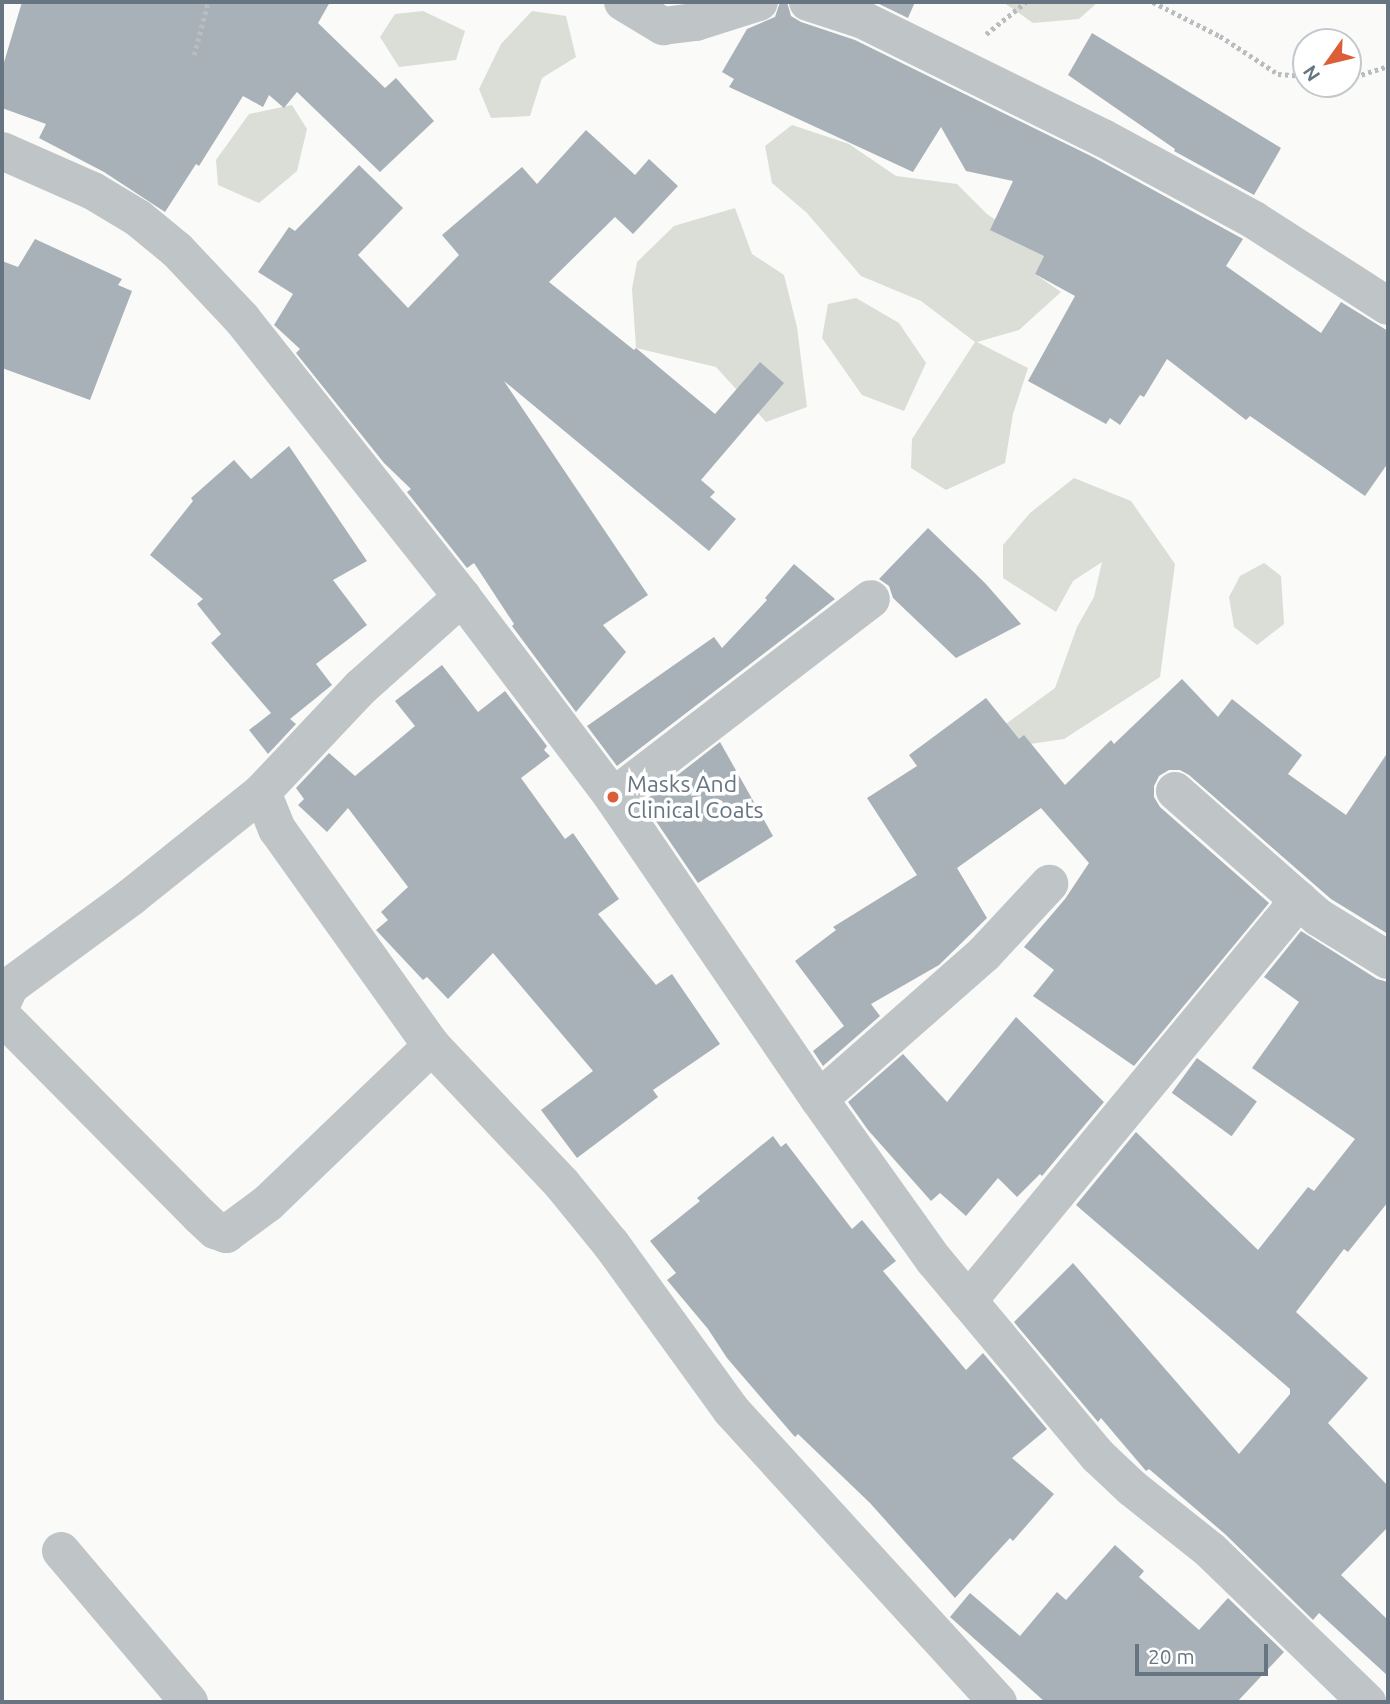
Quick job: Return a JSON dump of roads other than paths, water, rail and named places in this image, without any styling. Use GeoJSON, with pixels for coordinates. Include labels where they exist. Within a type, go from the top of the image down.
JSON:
{"type":"FeatureCollection","features":[{"type":"Feature","properties":{"kind":"street"},"geometry":{"type":"LineString","coordinates":[[623,2],[663,26],[696,22],[760,2]]}},
{"type":"Feature","properties":{"kind":"street"},"geometry":{"type":"LineString","coordinates":[[808,2],[863,20],[1103,138],[1254,219],[1388,306]]}},
{"type":"Feature","properties":{"kind":"street"},"geometry":{"type":"LineString","coordinates":[[2,151],[93,191],[138,218],[177,250],[242,318],[462,597],[613,797],[819,1099],[912,1230],[968,1301],[1098,1457],[1210,1550],[1367,1702]]}},
{"type":"Feature","properties":{"kind":"street"},"geometry":{"type":"LineString","coordinates":[[2,1003],[10,986],[131,897],[262,792],[360,688],[462,597]]}},
{"type":"Feature","properties":{"kind":"street"},"geometry":{"type":"LineString","coordinates":[[613,797],[871,599]]}},
{"type":"Feature","properties":{"kind":"street"},"geometry":{"type":"LineString","coordinates":[[1175,791],[1318,917],[1388,960]]}},
{"type":"Feature","properties":{"kind":"street"},"geometry":{"type":"LineString","coordinates":[[262,792],[269,813],[291,850],[432,1046],[562,1184],[611,1244],[731,1410],[999,1702]]}},
{"type":"Feature","properties":{"kind":"street"},"geometry":{"type":"LineString","coordinates":[[819,1099],[984,954],[1049,884]]}},
{"type":"Feature","properties":{"kind":"street"},"geometry":{"type":"LineString","coordinates":[[968,1301],[1299,900]]}},
{"type":"Feature","properties":{"kind":"street"},"geometry":{"type":"LineString","coordinates":[[2,1016],[207,1223],[226,1234],[268,1203],[432,1046]]}},
{"type":"Feature","properties":{"kind":"street"},"geometry":{"type":"LineString","coordinates":[[61,1551],[188,1702]]}},
{"type":"Feature","properties":{"kind":"place","name":"Masks And Clinical Coats"},"geometry":{"type":"Point","coordinates":[613,797]}}]}
